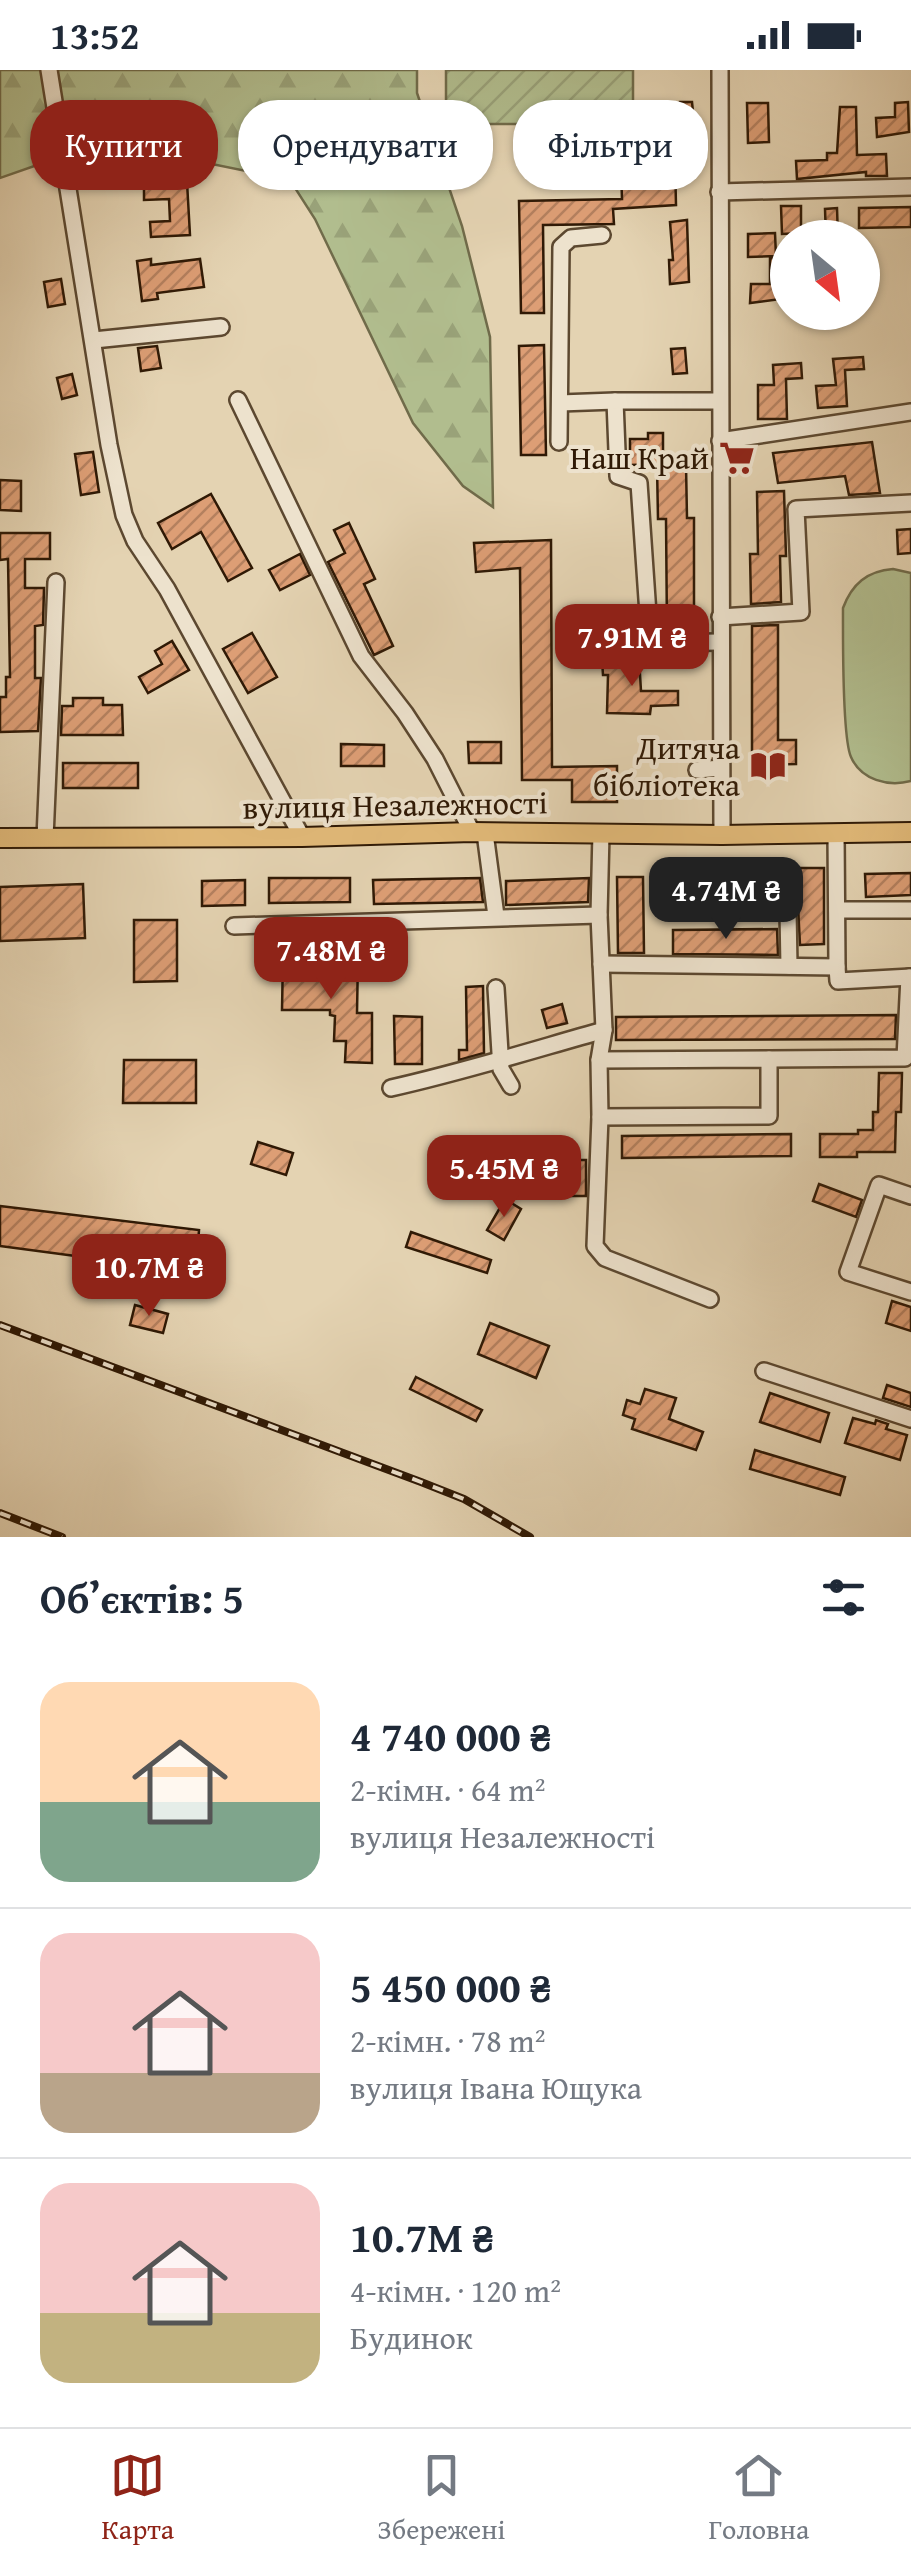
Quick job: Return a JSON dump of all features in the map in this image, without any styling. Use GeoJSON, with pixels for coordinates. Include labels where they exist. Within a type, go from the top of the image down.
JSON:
{"type":"FeatureCollection","features":[{"type":"Feature","properties":{"kind":"main road","name":"вулиця Незалежності"},"geometry":{"type":"LineString","coordinates":[[0,838],[911,832]]}},
{"type":"Feature","properties":{"kind":"street"},"geometry":{"type":"LineString","coordinates":[[49,70],[114,476],[130,528],[302,837]]}},
{"type":"Feature","properties":{"kind":"street"},"geometry":{"type":"LineString","coordinates":[[720,70],[722,834]]}},
{"type":"Feature","properties":{"kind":"street"},"geometry":{"type":"LineString","coordinates":[[719,192],[911,187]]}},
{"type":"Feature","properties":{"kind":"street"},"geometry":{"type":"LineString","coordinates":[[559,442],[562,247],[572,238],[602,235]]}},
{"type":"Feature","properties":{"kind":"street"},"geometry":{"type":"LineString","coordinates":[[94,340],[221,326]]}},
{"type":"Feature","properties":{"kind":"street"},"geometry":{"type":"LineString","coordinates":[[238,400],[361,656],[395,699],[478,832],[496,916]]}},
{"type":"Feature","properties":{"kind":"street"},"geometry":{"type":"LineString","coordinates":[[615,401],[618,476],[639,483],[650,643],[720,642]]}},
{"type":"Feature","properties":{"kind":"street"},"geometry":{"type":"LineString","coordinates":[[560,402],[720,402]]}},
{"type":"Feature","properties":{"kind":"street"},"geometry":{"type":"LineString","coordinates":[[720,441],[911,412]]}},
{"type":"Feature","properties":{"kind":"street"},"geometry":{"type":"LineString","coordinates":[[720,616],[802,612],[796,509],[911,502]]}},
{"type":"Feature","properties":{"kind":"street"},"geometry":{"type":"LineString","coordinates":[[45,838],[56,582]]}},
{"type":"Feature","properties":{"kind":"street"},"geometry":{"type":"LineString","coordinates":[[697,770],[721,768]]}},
{"type":"Feature","properties":{"kind":"street"},"geometry":{"type":"LineString","coordinates":[[601,833],[599,914],[604,1030],[598,1060],[595,1246],[606,1258],[710,1299]]}},
{"type":"Feature","properties":{"kind":"street"},"geometry":{"type":"LineString","coordinates":[[598,1060],[906,1058],[910,977],[838,981],[836,833]]}},
{"type":"Feature","properties":{"kind":"street"},"geometry":{"type":"LineString","coordinates":[[694,908],[788,911],[789,966]]}},
{"type":"Feature","properties":{"kind":"street"},"geometry":{"type":"LineString","coordinates":[[837,910],[911,910]]}},
{"type":"Feature","properties":{"kind":"street"},"geometry":{"type":"LineString","coordinates":[[234,926],[599,914]]}},
{"type":"Feature","properties":{"kind":"street"},"geometry":{"type":"LineString","coordinates":[[602,964],[837,967]]}},
{"type":"Feature","properties":{"kind":"street"},"geometry":{"type":"LineString","coordinates":[[496,988],[501,1069],[511,1086]]}},
{"type":"Feature","properties":{"kind":"street"},"geometry":{"type":"LineString","coordinates":[[391,1088],[482,1067],[604,1030]]}},
{"type":"Feature","properties":{"kind":"street"},"geometry":{"type":"LineString","coordinates":[[600,1117],[769,1116],[768,1059]]}},
{"type":"Feature","properties":{"kind":"street"},"geometry":{"type":"LineString","coordinates":[[911,1196],[880,1185],[848,1272],[911,1292]]}},
{"type":"Feature","properties":{"kind":"street"},"geometry":{"type":"LineString","coordinates":[[764,1371],[911,1420]]}},
{"type":"Feature","properties":{"kind":"green space"},"geometry":{"type":"Polygon","coordinates":[[[0,70],[417,70],[419,100],[238,100],[238,169],[218,165],[218,100],[30,100],[30,168],[0,178],[0,70]]]}},
{"type":"Feature","properties":{"kind":"green space"},"geometry":{"type":"Polygon","coordinates":[[[446,70],[633,70],[633,100],[513,100],[513,124],[493,124],[493,100],[446,100],[446,70]]]}},
{"type":"Feature","properties":{"kind":"green space"},"geometry":{"type":"Polygon","coordinates":[[[296,190],[450,190],[490,337],[493,507],[463,486],[413,423],[315,219],[296,190]]]}},
{"type":"Feature","properties":{"kind":"green space"},"geometry":{"type":"Polygon","coordinates":[[[893,569],[911,573],[911,781],[893,783],[868,776],[851,757],[845,708],[843,608],[862,580],[893,569]]]}},
{"type":"Feature","properties":{"kind":"building"},"geometry":{"type":"Polygon","coordinates":[[[908,102],[909,132],[877,137],[876,118],[895,117],[895,103],[908,102]]]}},
{"type":"Feature","properties":{"kind":"building"},"geometry":{"type":"Polygon","coordinates":[[[747,103],[768,103],[769,142],[748,143],[747,103]]]}},
{"type":"Feature","properties":{"kind":"building"},"geometry":{"type":"Polygon","coordinates":[[[840,107],[856,107],[857,155],[886,154],[887,176],[866,176],[866,172],[797,179],[796,161],[827,160],[827,153],[837,153],[840,107]]]}},
{"type":"Feature","properties":{"kind":"building"},"geometry":{"type":"Polygon","coordinates":[[[144,190],[187,190],[190,235],[151,237],[150,222],[170,221],[169,199],[144,200],[144,190]]]}},
{"type":"Feature","properties":{"kind":"building"},"geometry":{"type":"Polygon","coordinates":[[[622,190],[676,190],[676,205],[613,209],[614,224],[543,225],[544,313],[521,313],[519,201],[622,199],[622,190]]]}},
{"type":"Feature","properties":{"kind":"building"},"geometry":{"type":"Polygon","coordinates":[[[781,206],[801,206],[801,220],[782,220],[781,206]]]}},
{"type":"Feature","properties":{"kind":"building"},"geometry":{"type":"Polygon","coordinates":[[[911,207],[911,227],[880,228],[880,220],[859,220],[859,208],[911,207]]]}},
{"type":"Feature","properties":{"kind":"building"},"geometry":{"type":"Polygon","coordinates":[[[837,208],[837,220],[825,220],[825,209],[837,208]]]}},
{"type":"Feature","properties":{"kind":"building"},"geometry":{"type":"Polygon","coordinates":[[[687,220],[689,282],[670,284],[670,222],[687,220]]]}},
{"type":"Feature","properties":{"kind":"building"},"geometry":{"type":"Polygon","coordinates":[[[770,233],[770,256],[748,257],[748,234],[770,233]]]}},
{"type":"Feature","properties":{"kind":"building"},"geometry":{"type":"Polygon","coordinates":[[[151,259],[151,265],[200,259],[204,287],[157,293],[158,299],[142,301],[137,261],[151,259]]]}},
{"type":"Feature","properties":{"kind":"building"},"geometry":{"type":"Polygon","coordinates":[[[61,279],[65,304],[48,307],[44,282],[61,279]]]}},
{"type":"Feature","properties":{"kind":"building"},"geometry":{"type":"Polygon","coordinates":[[[751,284],[770,284],[770,300],[750,303],[751,284]]]}},
{"type":"Feature","properties":{"kind":"building"},"geometry":{"type":"Polygon","coordinates":[[[544,345],[546,455],[521,455],[519,346],[544,345]]]}},
{"type":"Feature","properties":{"kind":"building"},"geometry":{"type":"Polygon","coordinates":[[[157,346],[161,368],[141,371],[138,348],[157,346]]]}},
{"type":"Feature","properties":{"kind":"building"},"geometry":{"type":"Polygon","coordinates":[[[685,348],[687,373],[673,374],[671,349],[685,348]]]}},
{"type":"Feature","properties":{"kind":"building"},"geometry":{"type":"Polygon","coordinates":[[[863,357],[864,369],[845,370],[847,406],[818,408],[816,386],[836,385],[833,359],[863,357]]]}},
{"type":"Feature","properties":{"kind":"building"},"geometry":{"type":"Polygon","coordinates":[[[801,363],[802,378],[786,379],[787,419],[758,419],[758,385],[774,385],[773,365],[801,363]]]}},
{"type":"Feature","properties":{"kind":"building"},"geometry":{"type":"Polygon","coordinates":[[[72,374],[77,395],[62,399],[57,378],[72,374]]]}},
{"type":"Feature","properties":{"kind":"building"},"geometry":{"type":"Polygon","coordinates":[[[648,433],[663,433],[663,464],[630,465],[630,439],[648,439],[648,433]]]}},
{"type":"Feature","properties":{"kind":"building"},"geometry":{"type":"Polygon","coordinates":[[[872,442],[880,493],[849,495],[845,476],[778,483],[773,453],[872,442]]]}},
{"type":"Feature","properties":{"kind":"building"},"geometry":{"type":"Polygon","coordinates":[[[93,452],[99,492],[81,495],[75,454],[93,452]]]}},
{"type":"Feature","properties":{"kind":"building"},"geometry":{"type":"Polygon","coordinates":[[[686,465],[687,518],[694,518],[694,631],[667,632],[666,519],[658,519],[657,466],[686,465]]]}},
{"type":"Feature","properties":{"kind":"building"},"geometry":{"type":"Polygon","coordinates":[[[0,480],[21,481],[21,511],[0,510],[0,480]]]}},
{"type":"Feature","properties":{"kind":"building"},"geometry":{"type":"Polygon","coordinates":[[[784,491],[786,556],[780,556],[781,602],[751,604],[750,554],[758,554],[757,492],[784,491]]]}},
{"type":"Feature","properties":{"kind":"building"},"geometry":{"type":"Polygon","coordinates":[[[211,494],[252,568],[228,581],[201,532],[172,549],[158,523],[211,494]]]}},
{"type":"Feature","properties":{"kind":"building"},"geometry":{"type":"Polygon","coordinates":[[[349,523],[375,579],[364,584],[393,646],[374,655],[328,562],[345,553],[334,530],[349,523]]]}},
{"type":"Feature","properties":{"kind":"building"},"geometry":{"type":"Polygon","coordinates":[[[911,529],[911,553],[898,554],[897,530],[911,529]]]}},
{"type":"Feature","properties":{"kind":"building"},"geometry":{"type":"Polygon","coordinates":[[[0,533],[50,533],[50,559],[25,559],[25,588],[44,588],[43,625],[35,626],[35,678],[41,678],[38,731],[0,732],[0,697],[6,697],[6,677],[10,677],[8,559],[0,560],[0,533]]]}},
{"type":"Feature","properties":{"kind":"building"},"geometry":{"type":"Polygon","coordinates":[[[551,540],[552,767],[617,766],[617,802],[572,802],[572,780],[522,780],[520,568],[476,572],[474,543],[551,540]]]}},
{"type":"Feature","properties":{"kind":"building"},"geometry":{"type":"Polygon","coordinates":[[[300,554],[310,575],[280,590],[269,570],[300,554]]]}},
{"type":"Feature","properties":{"kind":"building"},"geometry":{"type":"Polygon","coordinates":[[[778,625],[778,740],[796,740],[796,764],[752,765],[752,626],[778,625]]]}},
{"type":"Feature","properties":{"kind":"building"},"geometry":{"type":"Polygon","coordinates":[[[252,633],[277,677],[248,693],[223,649],[252,633]]]}},
{"type":"Feature","properties":{"kind":"building"},"geometry":{"type":"Polygon","coordinates":[[[172,641],[189,670],[148,693],[139,677],[162,664],[155,651],[172,641]]]}},
{"type":"Feature","properties":{"kind":"building"},"geometry":{"type":"Polygon","coordinates":[[[639,658],[641,691],[678,691],[678,705],[651,706],[650,714],[607,713],[608,675],[603,675],[602,660],[639,658]]]}},
{"type":"Feature","properties":{"kind":"building"},"geometry":{"type":"Polygon","coordinates":[[[73,698],[103,698],[103,705],[122,705],[123,735],[61,735],[62,706],[73,706],[73,698]]]}},
{"type":"Feature","properties":{"kind":"building"},"geometry":{"type":"Polygon","coordinates":[[[468,742],[501,742],[501,763],[469,763],[468,742]]]}},
{"type":"Feature","properties":{"kind":"building"},"geometry":{"type":"Polygon","coordinates":[[[341,744],[384,745],[384,766],[341,766],[341,744]]]}},
{"type":"Feature","properties":{"kind":"building"},"geometry":{"type":"Polygon","coordinates":[[[63,763],[138,763],[138,788],[63,788],[63,763]]]}},
{"type":"Feature","properties":{"kind":"building"},"geometry":{"type":"Polygon","coordinates":[[[796,868],[824,868],[824,944],[800,945],[796,868]]]}},
{"type":"Feature","properties":{"kind":"building"},"geometry":{"type":"Polygon","coordinates":[[[911,873],[911,895],[866,897],[865,874],[911,873]]]}},
{"type":"Feature","properties":{"kind":"building"},"geometry":{"type":"Polygon","coordinates":[[[617,877],[643,877],[644,953],[618,953],[617,877]]]}},
{"type":"Feature","properties":{"kind":"building"},"geometry":{"type":"Polygon","coordinates":[[[269,878],[350,878],[350,902],[269,903],[269,878]]]}},
{"type":"Feature","properties":{"kind":"building"},"geometry":{"type":"Polygon","coordinates":[[[480,878],[483,902],[374,904],[373,880],[480,878]]]}},
{"type":"Feature","properties":{"kind":"building"},"geometry":{"type":"Polygon","coordinates":[[[589,878],[588,902],[506,905],[506,881],[589,878]]]}},
{"type":"Feature","properties":{"kind":"building"},"geometry":{"type":"Polygon","coordinates":[[[245,880],[245,905],[202,906],[202,881],[245,880]]]}},
{"type":"Feature","properties":{"kind":"building"},"geometry":{"type":"Polygon","coordinates":[[[83,884],[85,938],[0,941],[0,887],[83,884]]]}},
{"type":"Feature","properties":{"kind":"building"},"geometry":{"type":"Polygon","coordinates":[[[134,920],[177,920],[177,981],[134,982],[134,920]]]}},
{"type":"Feature","properties":{"kind":"building"},"geometry":{"type":"Polygon","coordinates":[[[777,929],[778,955],[673,954],[673,930],[777,929]]]}},
{"type":"Feature","properties":{"kind":"building"},"geometry":{"type":"Polygon","coordinates":[[[283,957],[310,958],[310,976],[332,977],[332,958],[358,958],[357,1013],[372,1013],[372,1063],[345,1062],[346,1041],[334,1041],[335,1016],[330,1015],[330,1010],[282,1010],[283,957]]]}},
{"type":"Feature","properties":{"kind":"building"},"geometry":{"type":"Polygon","coordinates":[[[483,986],[484,1053],[459,1060],[459,1050],[467,1050],[466,987],[483,986]]]}},
{"type":"Feature","properties":{"kind":"building"},"geometry":{"type":"Polygon","coordinates":[[[562,1004],[567,1023],[547,1028],[542,1010],[562,1004]]]}},
{"type":"Feature","properties":{"kind":"building"},"geometry":{"type":"Polygon","coordinates":[[[896,1015],[895,1039],[616,1040],[616,1017],[896,1015]]]}},
{"type":"Feature","properties":{"kind":"building"},"geometry":{"type":"Polygon","coordinates":[[[394,1016],[422,1017],[422,1064],[395,1064],[394,1016]]]}},
{"type":"Feature","properties":{"kind":"building"},"geometry":{"type":"Polygon","coordinates":[[[124,1060],[196,1060],[196,1103],[123,1103],[124,1060]]]}},
{"type":"Feature","properties":{"kind":"building"},"geometry":{"type":"Polygon","coordinates":[[[879,1073],[902,1073],[895,1152],[820,1157],[820,1134],[873,1130],[873,1112],[878,1112],[879,1073]]]}},
{"type":"Feature","properties":{"kind":"building"},"geometry":{"type":"Polygon","coordinates":[[[791,1134],[791,1156],[622,1158],[622,1136],[791,1134]]]}},
{"type":"Feature","properties":{"kind":"building"},"geometry":{"type":"Polygon","coordinates":[[[258,1142],[293,1153],[286,1175],[251,1164],[258,1142]]]}},
{"type":"Feature","properties":{"kind":"building"},"geometry":{"type":"Polygon","coordinates":[[[561,1160],[586,1160],[586,1196],[562,1196],[561,1160]]]}},
{"type":"Feature","properties":{"kind":"building"},"geometry":{"type":"Polygon","coordinates":[[[819,1184],[862,1200],[856,1217],[813,1201],[819,1184]]]}},
{"type":"Feature","properties":{"kind":"building"},"geometry":{"type":"Polygon","coordinates":[[[505,1199],[521,1209],[504,1240],[487,1230],[505,1199]]]}},
{"type":"Feature","properties":{"kind":"building"},"geometry":{"type":"Polygon","coordinates":[[[0,1206],[199,1230],[196,1272],[0,1246],[0,1206]]]}},
{"type":"Feature","properties":{"kind":"building"},"geometry":{"type":"Polygon","coordinates":[[[411,1232],[491,1260],[487,1273],[406,1247],[411,1232]]]}},
{"type":"Feature","properties":{"kind":"building"},"geometry":{"type":"Polygon","coordinates":[[[892,1301],[911,1307],[911,1331],[886,1323],[892,1301]]]}},
{"type":"Feature","properties":{"kind":"building"},"geometry":{"type":"Polygon","coordinates":[[[135,1305],[168,1314],[163,1333],[130,1325],[135,1305]]]}},
{"type":"Feature","properties":{"kind":"building"},"geometry":{"type":"Polygon","coordinates":[[[490,1323],[549,1346],[536,1378],[478,1354],[490,1323]]]}},
{"type":"Feature","properties":{"kind":"building"},"geometry":{"type":"Polygon","coordinates":[[[416,1377],[482,1410],[476,1421],[410,1389],[416,1377]]]}},
{"type":"Feature","properties":{"kind":"building"},"geometry":{"type":"Polygon","coordinates":[[[887,1385],[911,1393],[911,1407],[883,1398],[887,1385]]]}},
{"type":"Feature","properties":{"kind":"building"},"geometry":{"type":"Polygon","coordinates":[[[645,1389],[676,1398],[669,1419],[703,1432],[696,1450],[632,1429],[635,1419],[623,1415],[627,1400],[640,1404],[645,1389]]]}},
{"type":"Feature","properties":{"kind":"building"},"geometry":{"type":"Polygon","coordinates":[[[770,1393],[829,1413],[820,1442],[760,1422],[770,1393]]]}},
{"type":"Feature","properties":{"kind":"building"},"geometry":{"type":"Polygon","coordinates":[[[853,1418],[875,1424],[876,1420],[888,1424],[886,1429],[907,1435],[900,1460],[845,1443],[853,1418]]]}},
{"type":"Feature","properties":{"kind":"building"},"geometry":{"type":"Polygon","coordinates":[[[755,1450],[845,1477],[840,1495],[750,1469],[755,1450]]]}},
{"type":"Feature","properties":{"kind":"railway"},"geometry":{"type":"LineString","coordinates":[[0,1325],[464,1499],[530,1537]]}},
{"type":"Feature","properties":{"kind":"railway"},"geometry":{"type":"LineString","coordinates":[[0,1513],[62,1537]]}},
{"type":"Feature","properties":{"kind":"place","name":"Наш Край"},"geometry":{"type":"Point","coordinates":[737,458]}},
{"type":"Feature","properties":{"kind":"place","name":"Дитяча бібліотека"},"geometry":{"type":"Point","coordinates":[768,766]}}]}
